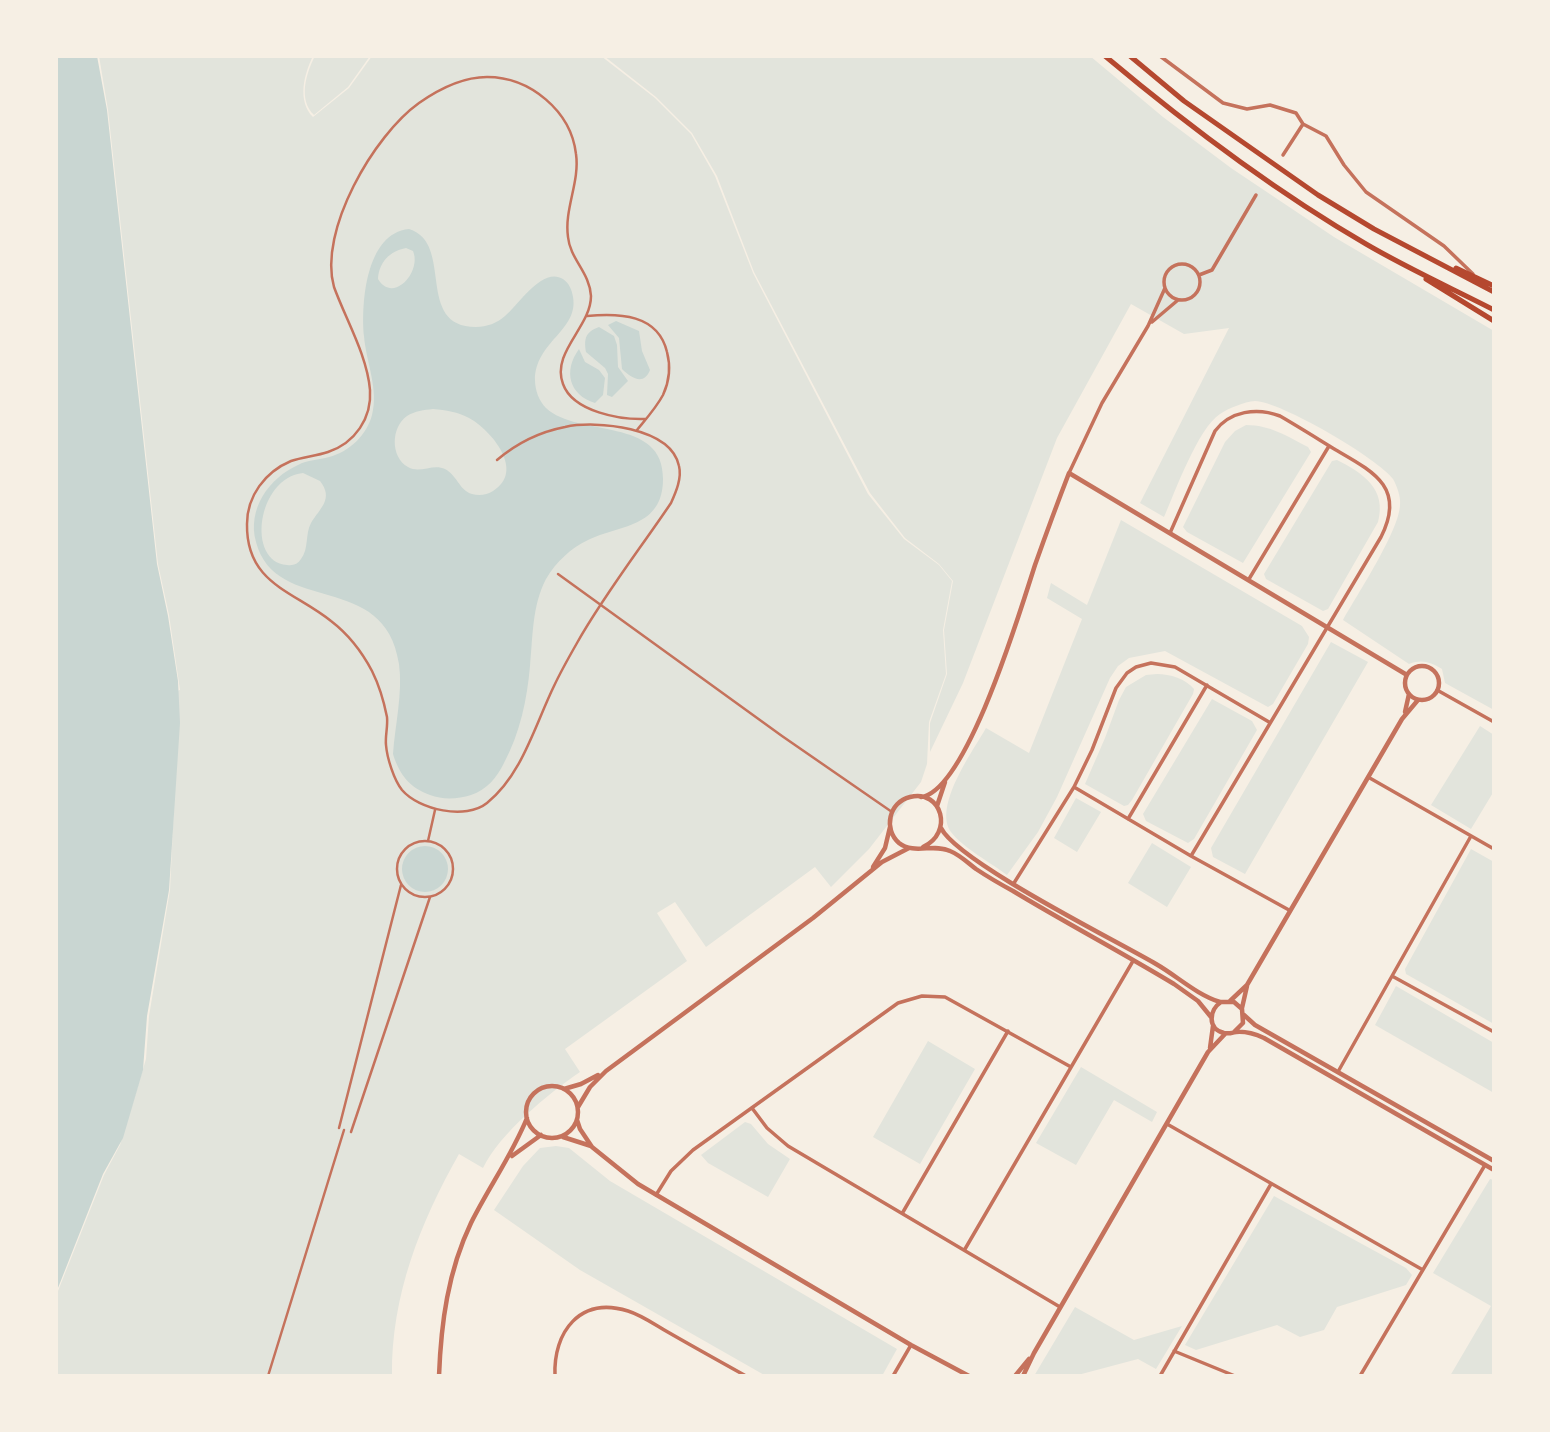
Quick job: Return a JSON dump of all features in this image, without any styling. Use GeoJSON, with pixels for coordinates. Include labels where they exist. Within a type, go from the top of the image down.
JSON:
{"type":"FeatureCollection","features":[{"type":"Feature","properties":{"kind":"highway"},"geometry":{"type":"LineString","coordinates":[[1105,56],[1174,114],[1310,209],[1494,321]]}},
{"type":"Feature","properties":{"kind":"highway"},"geometry":{"type":"LineString","coordinates":[[1130,56],[1184,101],[1318,195],[1374,229],[1494,289]]}},
{"type":"Feature","properties":{"kind":"highway"},"geometry":{"type":"LineString","coordinates":[[1374,229],[1477,278],[1494,289]]}},
{"type":"Feature","properties":{"kind":"highway"},"geometry":{"type":"LineString","coordinates":[[1391,257],[1494,310]]}},
{"type":"Feature","properties":{"kind":"street"},"geometry":{"type":"LineString","coordinates":[[1160,56],[1223,103],[1247,109],[1270,105],[1296,113],[1303,124],[1326,135],[1344,165],[1366,192],[1444,246],[1477,278]]}},
{"type":"Feature","properties":{"kind":"street"},"geometry":{"type":"LineString","coordinates":[[498,460],[515,447],[546,432],[568,426],[601,424],[636,430],[668,448],[680,468],[677,489],[671,503],[579,639],[511,776],[485,805],[470,810],[444,812],[425,807],[401,789],[386,744],[387,719],[379,689],[360,651],[332,621],[282,591],[268,578],[256,562],[249,544],[247,525],[249,506],[257,488],[270,473],[290,462],[338,448],[356,435],[368,415],[368,376],[334,288],[331,259],[341,218],[356,180],[381,141],[401,118],[431,95],[467,79],[487,77],[507,80],[528,88],[554,107],[568,127],[576,153],[575,188],[567,233],[571,250],[590,287],[590,302],[587,316],[564,358],[561,372],[564,386],[573,399],[595,410],[622,417],[646,419]]}},
{"type":"Feature","properties":{"kind":"street"},"geometry":{"type":"LineString","coordinates":[[1283,155],[1303,124]]}},
{"type":"Feature","properties":{"kind":"street"},"geometry":{"type":"LineString","coordinates":[[1199,275],[1212,271],[1256,195]]}},
{"type":"Feature","properties":{"kind":"street"},"geometry":{"type":"LineString","coordinates":[[937,808],[947,778],[988,699],[1069,474],[1102,403],[1148,326],[1165,288],[1166,274],[1176,265],[1189,265],[1199,275],[1200,284],[1195,294],[1188,298],[1172,296],[1165,288]]}},
{"type":"Feature","properties":{"kind":"street"},"geometry":{"type":"LineString","coordinates":[[1148,326],[1180,299]]}},
{"type":"Feature","properties":{"kind":"street"},"geometry":{"type":"LineString","coordinates":[[587,316],[617,314],[635,318],[651,326],[662,339],[668,357],[669,377],[663,394],[636,430]]}},
{"type":"Feature","properties":{"kind":"street"},"geometry":{"type":"LineString","coordinates":[[1170,533],[1215,431],[1231,417],[1251,411],[1275,414],[1377,476],[1388,492],[1391,511],[1381,537],[1191,856]]}},
{"type":"Feature","properties":{"kind":"street"},"geometry":{"type":"LineString","coordinates":[[1249,579],[1329,446]]}},
{"type":"Feature","properties":{"kind":"street"},"geometry":{"type":"LineString","coordinates":[[1069,474],[1407,675]]}},
{"type":"Feature","properties":{"kind":"street"},"geometry":{"type":"LineString","coordinates":[[558,574],[892,812]]}},
{"type":"Feature","properties":{"kind":"street"},"geometry":{"type":"LineString","coordinates":[[1014,883],[1074,787],[1092,750],[1116,688],[1127,673],[1136,667],[1151,663],[1168,664],[1270,722]]}},
{"type":"Feature","properties":{"kind":"street"},"geometry":{"type":"LineString","coordinates":[[1419,667],[1431,669],[1438,678],[1437,690],[1429,699],[1418,700],[1409,694],[1405,685],[1407,675],[1419,667]]}},
{"type":"Feature","properties":{"kind":"street"},"geometry":{"type":"LineString","coordinates":[[1128,819],[1207,685]]}},
{"type":"Feature","properties":{"kind":"street"},"geometry":{"type":"LineString","coordinates":[[1437,690],[1494,722]]}},
{"type":"Feature","properties":{"kind":"street"},"geometry":{"type":"LineString","coordinates":[[1402,719],[1409,694]]}},
{"type":"Feature","properties":{"kind":"street"},"geometry":{"type":"LineString","coordinates":[[1230,1001],[1247,985],[1367,777],[1402,719],[1418,700]]}},
{"type":"Feature","properties":{"kind":"street"},"geometry":{"type":"LineString","coordinates":[[1367,777],[1494,849]]}},
{"type":"Feature","properties":{"kind":"street"},"geometry":{"type":"LineString","coordinates":[[866,876],[884,848],[892,812],[902,800],[929,796],[947,778]]}},
{"type":"Feature","properties":{"kind":"street"},"geometry":{"type":"LineString","coordinates":[[1074,787],[1289,910]]}},
{"type":"Feature","properties":{"kind":"street"},"geometry":{"type":"LineString","coordinates":[[921,797],[928,799],[941,817],[941,827],[936,838],[923,847]]}},
{"type":"Feature","properties":{"kind":"street"},"geometry":{"type":"LineString","coordinates":[[428,841],[435,809]]}},
{"type":"Feature","properties":{"kind":"street"},"geometry":{"type":"LineString","coordinates":[[890,826],[895,838],[910,848]]}},
{"type":"Feature","properties":{"kind":"street"},"geometry":{"type":"LineString","coordinates":[[941,827],[950,841],[1014,883],[1158,965],[1203,995],[1221,1002],[1236,1003],[1255,1025],[1339,1070],[1494,1161]]}},
{"type":"Feature","properties":{"kind":"street"},"geometry":{"type":"LineString","coordinates":[[1339,1070],[1471,836]]}},
{"type":"Feature","properties":{"kind":"street"},"geometry":{"type":"LineString","coordinates":[[415,842],[437,843],[447,851],[453,868],[448,885],[439,894],[430,897],[413,895],[401,885],[396,870],[401,853],[415,842]]}},
{"type":"Feature","properties":{"kind":"street"},"geometry":{"type":"LineString","coordinates":[[564,1089],[582,1084],[606,1071],[813,918],[891,856],[910,848],[923,847],[938,847],[950,851],[1013,892],[1192,996],[1211,1017],[1213,1025],[1208,1052]]}},
{"type":"Feature","properties":{"kind":"street"},"geometry":{"type":"LineString","coordinates":[[339,1128],[401,885]]}},
{"type":"Feature","properties":{"kind":"street"},"geometry":{"type":"LineString","coordinates":[[351,1132],[430,897]]}},
{"type":"Feature","properties":{"kind":"street"},"geometry":{"type":"LineString","coordinates":[[965,1249],[1133,961]]}},
{"type":"Feature","properties":{"kind":"street"},"geometry":{"type":"LineString","coordinates":[[1392,976],[1494,1031]]}},
{"type":"Feature","properties":{"kind":"street"},"geometry":{"type":"LineString","coordinates":[[1234,1032],[1242,1025],[1247,985]]}},
{"type":"Feature","properties":{"kind":"street"},"geometry":{"type":"LineString","coordinates":[[656,1195],[667,1176],[684,1158],[898,1003],[910,998],[945,997],[1071,1067]]}},
{"type":"Feature","properties":{"kind":"street"},"geometry":{"type":"LineString","coordinates":[[1211,1017],[1214,1008],[1221,1002]]}},
{"type":"Feature","properties":{"kind":"street"},"geometry":{"type":"LineString","coordinates":[[1213,1025],[1219,1031],[1257,1035],[1272,1042],[1494,1171]]}},
{"type":"Feature","properties":{"kind":"street"},"geometry":{"type":"LineString","coordinates":[[903,1212],[1008,1031]]}},
{"type":"Feature","properties":{"kind":"street"},"geometry":{"type":"LineString","coordinates":[[1023,1376],[1208,1052],[1226,1033]]}},
{"type":"Feature","properties":{"kind":"street"},"geometry":{"type":"LineString","coordinates":[[606,1071],[590,1087],[578,1107],[577,1120],[592,1147],[621,1172],[967,1376]]}},
{"type":"Feature","properties":{"kind":"street"},"geometry":{"type":"LineString","coordinates":[[439,1376],[444,1313],[460,1249],[483,1200],[509,1159],[527,1118],[529,1102],[536,1092],[551,1086],[564,1089],[573,1096],[578,1107]]}},
{"type":"Feature","properties":{"kind":"street"},"geometry":{"type":"LineString","coordinates":[[752,1108],[771,1132],[788,1146],[1060,1307]]}},
{"type":"Feature","properties":{"kind":"street"},"geometry":{"type":"LineString","coordinates":[[527,1118],[533,1129],[541,1135],[553,1138],[571,1130],[577,1120]]}},
{"type":"Feature","properties":{"kind":"street"},"geometry":{"type":"LineString","coordinates":[[1167,1124],[1423,1270]]}},
{"type":"Feature","properties":{"kind":"street"},"geometry":{"type":"LineString","coordinates":[[268,1376],[344,1130]]}},
{"type":"Feature","properties":{"kind":"street"},"geometry":{"type":"LineString","coordinates":[[509,1159],[541,1135]]}},
{"type":"Feature","properties":{"kind":"street"},"geometry":{"type":"LineString","coordinates":[[561,1136],[592,1147]]}},
{"type":"Feature","properties":{"kind":"street"},"geometry":{"type":"LineString","coordinates":[[1360,1376],[1485,1165]]}},
{"type":"Feature","properties":{"kind":"street"},"geometry":{"type":"LineString","coordinates":[[1160,1376],[1271,1184]]}},
{"type":"Feature","properties":{"kind":"street"},"geometry":{"type":"LineString","coordinates":[[555,1376],[557,1348],[565,1331],[588,1311],[606,1307],[633,1312],[746,1376]]}},
{"type":"Feature","properties":{"kind":"street"},"geometry":{"type":"LineString","coordinates":[[893,1376],[911,1345]]}},
{"type":"Feature","properties":{"kind":"street"},"geometry":{"type":"LineString","coordinates":[[1174,1351],[1235,1376]]}},
{"type":"Feature","properties":{"kind":"street"},"geometry":{"type":"LineString","coordinates":[[1015,1376],[1034,1353]]}},
{"type":"Feature","properties":{"kind":"shaded area"},"geometry":{"type":"Polygon","coordinates":[[[56,56],[97,56],[107,110],[157,564],[178,681],[180,723],[169,890],[147,1016],[143,1070],[123,1138],[103,1174],[56,1293],[56,56]]]}},
{"type":"Feature","properties":{"kind":"shaded area"},"geometry":{"type":"Polygon","coordinates":[[[99,56],[313,56],[305,79],[304,95],[308,111],[313,117],[349,88],[372,56],[601,56],[655,98],[691,134],[715,176],[753,273],[868,494],[904,539],[939,565],[952,581],[943,630],[946,674],[929,722],[927,764],[921,782],[869,849],[831,887],[815,867],[706,947],[675,902],[657,913],[687,961],[565,1049],[580,1072],[513,1128],[483,1168],[459,1154],[420,1233],[410,1261],[397,1317],[392,1376],[56,1376],[56,1296],[104,1175],[120,1145],[146,1059],[149,1016],[170,890],[177,740],[176,691],[180,690],[158,564],[108,110],[99,56]]]}},
{"type":"Feature","properties":{"kind":"shaded area"},"geometry":{"type":"Polygon","coordinates":[[[315,56],[370,56],[348,87],[314,115],[306,102],[305,86],[315,56]]]}},
{"type":"Feature","properties":{"kind":"shaded area"},"geometry":{"type":"Polygon","coordinates":[[[604,56],[1090,56],[1163,117],[1231,168],[1334,237],[1494,331],[1494,710],[1445,683],[1442,669],[1426,662],[1409,664],[1343,620],[1393,530],[1400,499],[1393,479],[1384,470],[1328,432],[1268,404],[1255,401],[1237,406],[1220,414],[1204,432],[1188,461],[1164,517],[1140,503],[1229,328],[1184,334],[1131,304],[1057,438],[963,683],[930,752],[930,723],[947,674],[944,630],[953,581],[939,564],[905,538],[870,493],[754,272],[717,176],[692,133],[656,97],[604,56]]]}},
{"type":"Feature","properties":{"kind":"shaded area"},"geometry":{"type":"Polygon","coordinates":[[[409,229],[423,237],[430,250],[440,300],[446,314],[457,323],[476,327],[492,324],[505,316],[539,282],[555,276],[563,279],[572,292],[573,308],[570,319],[542,356],[537,367],[535,384],[539,399],[546,408],[560,417],[617,431],[650,446],[660,459],[663,479],[656,507],[647,516],[582,543],[564,556],[546,579],[536,610],[525,704],[510,752],[487,786],[477,793],[456,798],[435,797],[423,792],[406,779],[395,761],[393,754],[400,675],[390,635],[374,615],[353,603],[306,589],[285,579],[267,565],[256,542],[254,530],[255,518],[263,496],[278,478],[302,463],[343,451],[356,442],[370,422],[374,395],[364,336],[366,289],[375,256],[383,243],[395,233],[409,229]],[[406,248],[390,255],[383,263],[378,279],[384,286],[398,287],[410,276],[415,259],[413,251],[406,248]],[[433,409],[416,412],[402,421],[396,434],[398,456],[408,467],[445,469],[464,489],[477,495],[493,491],[502,483],[506,462],[502,452],[478,424],[465,416],[447,411],[433,409]],[[303,473],[287,478],[275,489],[267,504],[262,520],[262,536],[266,550],[274,560],[291,565],[298,562],[303,555],[309,527],[324,503],[326,493],[320,481],[303,473]]]}},
{"type":"Feature","properties":{"kind":"shaded area"},"geometry":{"type":"Polygon","coordinates":[[[616,321],[639,331],[642,351],[650,370],[644,378],[637,379],[622,369],[619,338],[608,325],[616,321]]]}},
{"type":"Feature","properties":{"kind":"shaded area"},"geometry":{"type":"Polygon","coordinates":[[[599,327],[614,336],[618,367],[628,381],[612,397],[607,395],[608,374],[605,368],[586,352],[586,336],[599,327]]]}},
{"type":"Feature","properties":{"kind":"shaded area"},"geometry":{"type":"Polygon","coordinates":[[[579,349],[585,362],[599,370],[605,378],[603,395],[595,403],[579,394],[571,381],[571,366],[579,349]]]}},
{"type":"Feature","properties":{"kind":"shaded area"},"geometry":{"type":"Polygon","coordinates":[[[1246,425],[1278,432],[1308,447],[1311,452],[1243,563],[1187,532],[1183,527],[1225,442],[1235,431],[1246,425]]]}},
{"type":"Feature","properties":{"kind":"shaded area"},"geometry":{"type":"Polygon","coordinates":[[[1337,460],[1371,484],[1376,491],[1380,510],[1378,522],[1328,609],[1323,611],[1266,579],[1264,574],[1332,461],[1337,460]]]}},
{"type":"Feature","properties":{"kind":"shaded area"},"geometry":{"type":"Polygon","coordinates":[[[1121,520],[1302,626],[1309,637],[1308,644],[1273,704],[1268,707],[1165,651],[1129,658],[1118,666],[1110,678],[1057,797],[1038,832],[1007,875],[969,849],[951,832],[947,821],[947,808],[951,794],[964,764],[986,728],[1029,753],[1082,619],[1047,598],[1051,583],[1087,605],[1121,520]]]}},
{"type":"Feature","properties":{"kind":"shaded area"},"geometry":{"type":"Polygon","coordinates":[[[1331,642],[1368,662],[1245,874],[1213,857],[1211,848],[1331,642]]]}},
{"type":"Feature","properties":{"kind":"shaded area"},"geometry":{"type":"Polygon","coordinates":[[[1146,675],[1172,676],[1191,685],[1193,694],[1132,800],[1124,806],[1085,784],[1126,687],[1146,675]]]}},
{"type":"Feature","properties":{"kind":"shaded area"},"geometry":{"type":"Polygon","coordinates":[[[1212,699],[1252,721],[1257,730],[1194,839],[1188,843],[1146,821],[1143,814],[1212,699]]]}},
{"type":"Feature","properties":{"kind":"shaded area"},"geometry":{"type":"Polygon","coordinates":[[[1480,726],[1494,735],[1494,791],[1471,829],[1431,805],[1480,726]]]}},
{"type":"Feature","properties":{"kind":"shaded area"},"geometry":{"type":"Polygon","coordinates":[[[1076,798],[1101,812],[1077,852],[1054,838],[1076,798]]]}},
{"type":"Feature","properties":{"kind":"shaded area"},"geometry":{"type":"Polygon","coordinates":[[[1152,843],[1191,867],[1167,907],[1128,883],[1152,843]]]}},
{"type":"Feature","properties":{"kind":"shaded area"},"geometry":{"type":"Polygon","coordinates":[[[425,846],[441,853],[448,869],[441,885],[425,892],[409,885],[402,869],[409,853],[425,846]]]}},
{"type":"Feature","properties":{"kind":"shaded area"},"geometry":{"type":"Polygon","coordinates":[[[1471,849],[1494,862],[1494,1024],[1406,974],[1405,969],[1471,849]]]}},
{"type":"Feature","properties":{"kind":"shaded area"},"geometry":{"type":"Polygon","coordinates":[[[1396,986],[1494,1043],[1494,1093],[1375,1025],[1396,986]]]}},
{"type":"Feature","properties":{"kind":"shaded area"},"geometry":{"type":"Polygon","coordinates":[[[928,1041],[975,1069],[920,1164],[873,1137],[928,1041]]]}},
{"type":"Feature","properties":{"kind":"shaded area"},"geometry":{"type":"Polygon","coordinates":[[[1081,1067],[1157,1112],[1152,1122],[1114,1100],[1076,1165],[1036,1143],[1081,1067]]]}},
{"type":"Feature","properties":{"kind":"shaded area"},"geometry":{"type":"Polygon","coordinates":[[[745,1122],[751,1124],[768,1144],[790,1159],[768,1197],[708,1163],[701,1155],[745,1122]]]}},
{"type":"Feature","properties":{"kind":"shaded area"},"geometry":{"type":"Polygon","coordinates":[[[540,1148],[569,1148],[610,1181],[897,1349],[882,1376],[766,1376],[580,1270],[494,1210],[523,1166],[540,1148]]]}},
{"type":"Feature","properties":{"kind":"shaded area"},"geometry":{"type":"Polygon","coordinates":[[[1490,1179],[1494,1180],[1494,1372],[1492,1376],[1450,1376],[1491,1306],[1433,1273],[1490,1179]]]}},
{"type":"Feature","properties":{"kind":"shaded area"},"geometry":{"type":"Polygon","coordinates":[[[1274,1196],[1406,1268],[1412,1275],[1406,1285],[1337,1307],[1324,1330],[1300,1337],[1277,1325],[1196,1350],[1185,1345],[1274,1196]]]}},
{"type":"Feature","properties":{"kind":"shaded area"},"geometry":{"type":"Polygon","coordinates":[[[1075,1307],[1134,1340],[1182,1326],[1156,1369],[1138,1359],[1074,1376],[1034,1376],[1075,1307]]]}}]}
